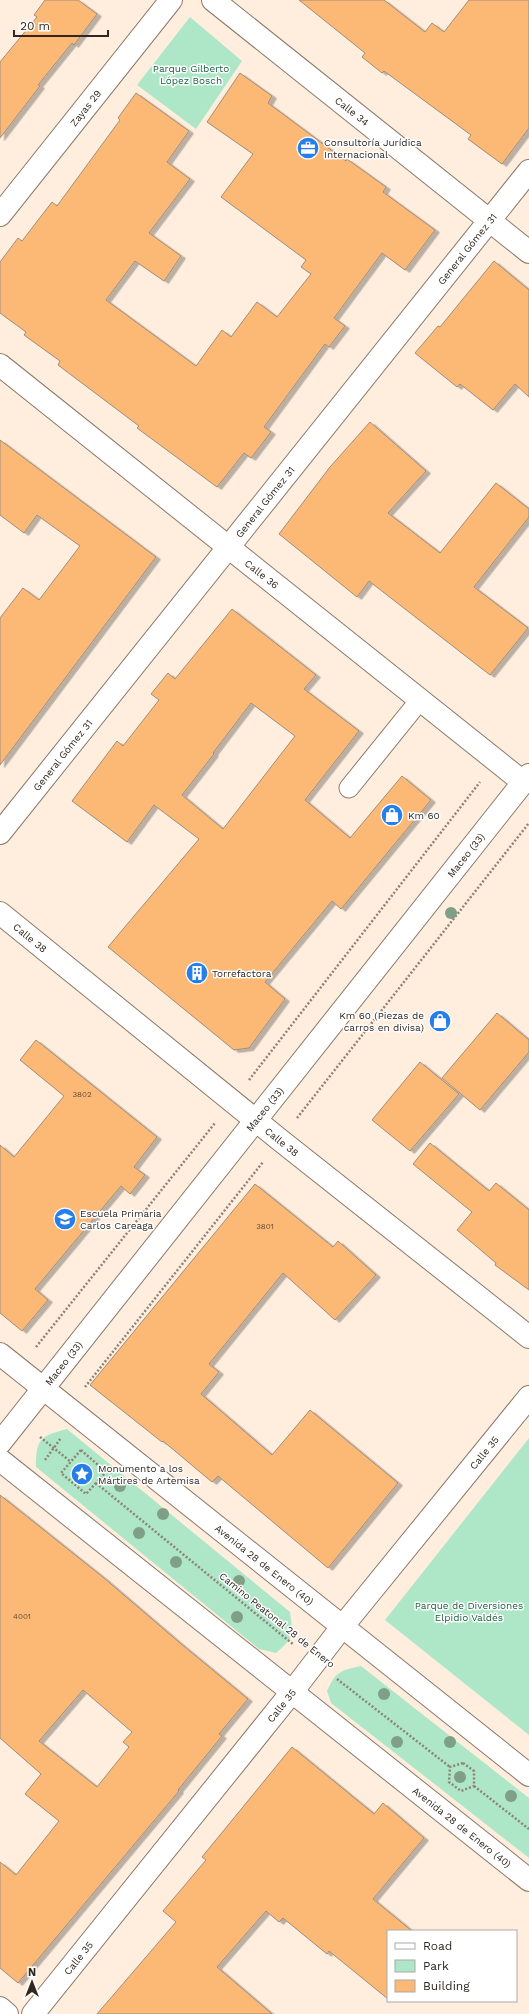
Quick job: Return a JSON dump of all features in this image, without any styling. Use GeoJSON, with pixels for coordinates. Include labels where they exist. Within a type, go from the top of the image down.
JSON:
{"type":"FeatureCollection","features":[{"type":"Feature","properties":{"kind":"street","name":"Zayas 29"},"geometry":{"type":"LineString","coordinates":[[0,215],[171,0]]}},
{"type":"Feature","properties":{"kind":"street","name":"Calle 34"},"geometry":{"type":"LineString","coordinates":[[213,0],[529,252]]}},
{"type":"Feature","properties":{"kind":"street","name":"General Gómez 31"},"geometry":{"type":"LineString","coordinates":[[0,833],[529,171]]}},
{"type":"Feature","properties":{"kind":"street","name":"Calle 36"},"geometry":{"type":"LineString","coordinates":[[0,365],[496,761],[526,779]]}},
{"type":"Feature","properties":{"kind":"street","name":"Maceo (33)"},"geometry":{"type":"LineString","coordinates":[[0,1443],[526,779]]}},
{"type":"Feature","properties":{"kind":"street","name":"Calle 38"},"geometry":{"type":"LineString","coordinates":[[0,913],[280,1140],[529,1337]]}},
{"type":"Feature","properties":{"kind":"street","name":"Avenida 28 de Enero (40)"},"geometry":{"type":"LineString","coordinates":[[7,1360],[529,1775]]}},
{"type":"Feature","properties":{"kind":"street","name":"Calle 35"},"geometry":{"type":"LineString","coordinates":[[33,2014],[292,1692],[342,1626],[529,1397]]}},
{"type":"Feature","properties":{"kind":"street","name":"Avenida 28 de Enero (40)"},"geometry":{"type":"LineString","coordinates":[[0,1460],[529,1880]]}},
{"type":"Feature","properties":{"kind":"street"},"geometry":{"type":"LineString","coordinates":[[0,2008],[7,2014]]}},
{"type":"Feature","properties":{"kind":"lane"},"geometry":{"type":"LineString","coordinates":[[349,788],[420,700]]}},
{"type":"Feature","properties":{"kind":"path"},"geometry":{"type":"LineString","coordinates":[[7,1360],[34,1349],[232,1101],[496,761]]}},
{"type":"Feature","properties":{"kind":"path"},"geometry":{"type":"LineString","coordinates":[[68,1408],[529,823]]}},
{"type":"Feature","properties":{"kind":"path"},"geometry":{"type":"LineString","coordinates":[[81,1450],[106,1472],[96,1484],[86,1494],[61,1472],[81,1450]]}},
{"type":"Feature","properties":{"kind":"path","name":"Camino Peatonal 28 de Enero"},"geometry":{"type":"LineString","coordinates":[[96,1484],[315,1662],[450,1767]]}},
{"type":"Feature","properties":{"kind":"path"},"geometry":{"type":"LineString","coordinates":[[463,1763],[474,1771],[474,1786],[461,1791],[449,1782],[450,1767],[463,1763]]}},
{"type":"Feature","properties":{"kind":"path"},"geometry":{"type":"LineString","coordinates":[[474,1786],[529,1829]]}},
{"type":"Feature","properties":{"kind":"green space","name":"Parque Gilberto López Bosch"},"geometry":{"type":"Polygon","coordinates":[[[190,17],[242,61],[196,129],[137,85],[190,17]]]}},
{"type":"Feature","properties":{"kind":"green space"},"geometry":{"type":"Polygon","coordinates":[[[67,1429],[290,1612],[292,1631],[290,1639],[287,1643],[276,1653],[259,1649],[36,1467],[37,1450],[41,1440],[51,1434],[67,1429]]]}},
{"type":"Feature","properties":{"kind":"green space","name":"Parque de Diversiones Elpidio Valdés"},"geometry":{"type":"Polygon","coordinates":[[[529,1438],[529,1735],[385,1620],[529,1438]]]}},
{"type":"Feature","properties":{"kind":"green space"},"geometry":{"type":"Polygon","coordinates":[[[361,1666],[529,1798],[529,1858],[331,1703],[327,1691],[336,1676],[348,1669],[361,1666]]]}},
{"type":"Feature","properties":{"kind":"building"},"geometry":{"type":"Polygon","coordinates":[[[45,0],[78,0],[97,14],[74,45],[72,43],[38,85],[40,86],[0,138],[0,62],[37,17],[34,15],[45,0]]]}},
{"type":"Feature","properties":{"kind":"building"},"geometry":{"type":"Polygon","coordinates":[[[299,0],[384,0],[425,32],[432,23],[444,32],[469,0],[529,0],[529,128],[502,164],[468,139],[471,135],[384,71],[382,73],[362,57],[365,53],[299,0]]]}},
{"type":"Feature","properties":{"kind":"building"},"geometry":{"type":"Polygon","coordinates":[[[240,73],[272,96],[268,103],[346,161],[347,159],[386,187],[383,192],[435,230],[405,270],[382,253],[334,318],[345,326],[329,347],[325,344],[264,427],[271,432],[251,458],[244,453],[217,487],[137,428],[139,426],[58,365],[60,361],[24,335],[26,332],[0,313],[0,262],[18,238],[22,241],[52,202],[57,206],[120,120],[118,118],[136,93],[189,131],[167,162],[190,179],[149,233],[181,256],[164,281],[135,261],[106,300],[196,366],[222,330],[231,337],[257,302],[277,317],[311,274],[301,267],[306,260],[221,197],[253,154],[207,122],[240,73]]]}},
{"type":"Feature","properties":{"kind":"building"},"geometry":{"type":"Polygon","coordinates":[[[494,261],[529,290],[529,397],[515,384],[493,410],[460,384],[457,387],[415,353],[438,326],[440,327],[494,261]]]}},
{"type":"Feature","properties":{"kind":"building"},"geometry":{"type":"Polygon","coordinates":[[[370,422],[426,471],[388,513],[440,553],[496,483],[529,509],[529,517],[474,587],[528,628],[490,675],[369,581],[357,597],[279,534],[330,467],[370,422]]]}},
{"type":"Feature","properties":{"kind":"building"},"geometry":{"type":"Polygon","coordinates":[[[0,440],[156,557],[0,765],[0,618],[23,588],[39,600],[80,546],[37,515],[24,533],[0,515],[0,440]]]}},
{"type":"Feature","properties":{"kind":"building"},"geometry":{"type":"Polygon","coordinates":[[[232,609],[316,675],[304,689],[359,731],[305,800],[350,838],[402,776],[431,800],[341,909],[332,901],[265,982],[285,999],[249,1048],[234,1050],[108,947],[199,839],[154,805],[127,842],[72,801],[117,741],[123,746],[159,700],[151,694],[168,673],[175,679],[232,609]],[[251,703],[182,795],[223,829],[295,736],[251,703]]]}},
{"type":"Feature","properties":{"kind":"building"},"geometry":{"type":"Polygon","coordinates":[[[497,1013],[529,1040],[529,1052],[480,1110],[442,1078],[497,1013]]]}},
{"type":"Feature","properties":{"kind":"building"},"geometry":{"type":"Polygon","coordinates":[[[36,1040],[157,1137],[134,1167],[145,1175],[130,1194],[121,1186],[35,1289],[48,1300],[22,1331],[0,1313],[0,1145],[14,1157],[64,1096],[20,1060],[36,1040]]]}},
{"type":"Feature","properties":{"kind":"building"},"geometry":{"type":"Polygon","coordinates":[[[420,1062],[459,1094],[410,1151],[372,1120],[420,1062]]]}},
{"type":"Feature","properties":{"kind":"building"},"geometry":{"type":"Polygon","coordinates":[[[430,1143],[489,1191],[496,1183],[529,1210],[529,1290],[495,1265],[496,1263],[457,1230],[472,1212],[413,1164],[430,1143]]]}},
{"type":"Feature","properties":{"kind":"building"},"geometry":{"type":"Polygon","coordinates":[[[255,1184],[333,1247],[338,1241],[376,1275],[335,1320],[283,1273],[209,1364],[219,1372],[201,1394],[272,1455],[310,1410],[398,1483],[328,1568],[218,1476],[212,1482],[163,1441],[162,1442],[90,1385],[255,1184]]]}},
{"type":"Feature","properties":{"kind":"building"},"geometry":{"type":"Polygon","coordinates":[[[0,1495],[104,1578],[248,1699],[219,1734],[222,1736],[178,1790],[179,1791],[18,1983],[0,1968],[0,1862],[16,1875],[59,1821],[25,1794],[41,1774],[0,1738],[0,1495]],[[83,1690],[39,1741],[97,1787],[129,1747],[123,1742],[132,1732],[83,1690]]]}},
{"type":"Feature","properties":{"kind":"building"},"geometry":{"type":"Polygon","coordinates":[[[292,1747],[374,1814],[383,1803],[424,1838],[373,1899],[411,1930],[387,1930],[387,1998],[329,1951],[327,1954],[283,1918],[279,1922],[266,1911],[217,1967],[272,2014],[97,2014],[176,1922],[163,1911],[206,1860],[202,1857],[292,1747]]]}},
{"type":"Feature","properties":{"kind":"place","name":"Consultoría Jurídica Internacional"},"geometry":{"type":"Point","coordinates":[308,148]}},
{"type":"Feature","properties":{"kind":"place","name":"Km 60"},"geometry":{"type":"Point","coordinates":[392,815]}},
{"type":"Feature","properties":{"kind":"place","name":"Torrefactora"},"geometry":{"type":"Point","coordinates":[197,973]}},
{"type":"Feature","properties":{"kind":"place","name":"Km 60 (Piezas de carros en divisa)"},"geometry":{"type":"Point","coordinates":[440,1021]}},
{"type":"Feature","properties":{"kind":"place","name":"Escuela Primaria Carlos Careaga"},"geometry":{"type":"Point","coordinates":[65,1219]}},
{"type":"Feature","properties":{"kind":"place","name":"Monumento a los Mártires de Artemisa"},"geometry":{"type":"Point","coordinates":[82,1474]}}]}
